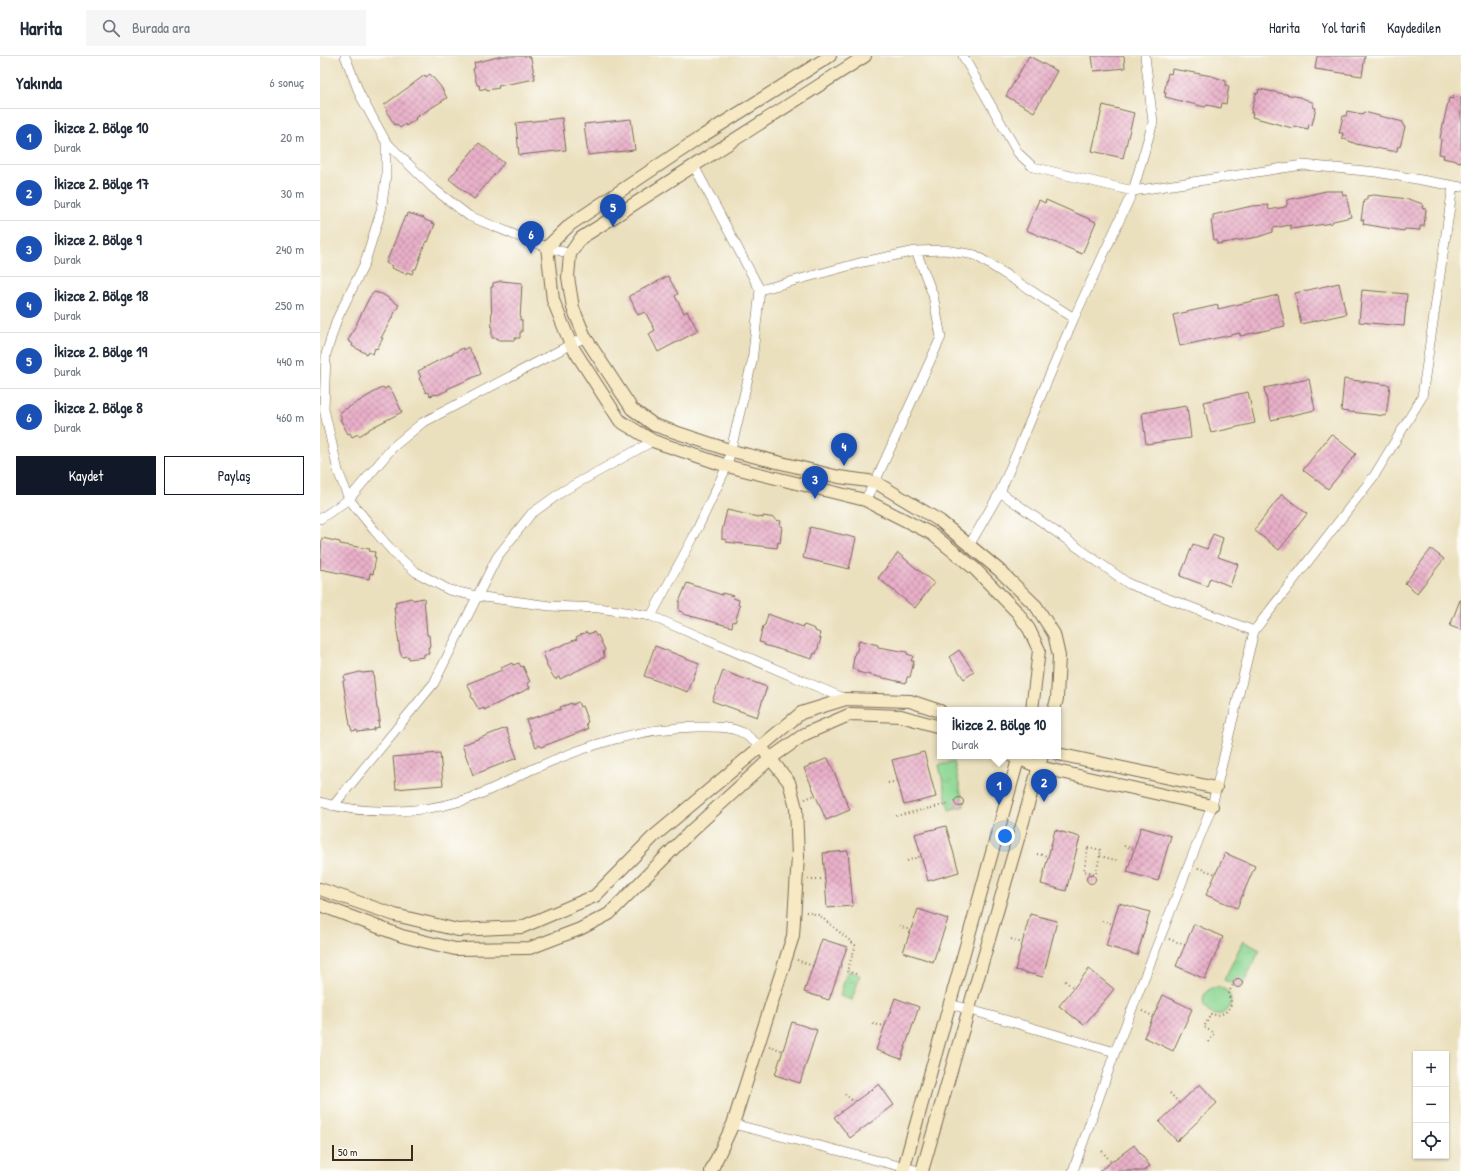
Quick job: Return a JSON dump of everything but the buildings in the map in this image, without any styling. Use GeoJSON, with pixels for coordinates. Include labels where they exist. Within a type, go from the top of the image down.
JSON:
{"type":"FeatureCollection","features":[{"type":"Feature","properties":{"kind":"main road"},"geometry":{"type":"LineString","coordinates":[[830,56],[704,135],[571,224],[547,247],[552,300],[571,345],[620,421],[653,441],[727,466],[866,500],[932,534],[975,569],[1017,612],[1029,630],[1039,650],[1032,707]]}},
{"type":"Feature","properties":{"kind":"main road"},"geometry":{"type":"LineString","coordinates":[[865,56],[581,238],[570,254],[568,277],[574,308],[585,338],[632,409],[654,425],[732,451],[839,477],[875,482],[940,521],[970,544],[1036,606],[1054,634],[1059,656],[1057,699],[1055,707]]}},
{"type":"Feature","properties":{"kind":"main road"},"geometry":{"type":"LineString","coordinates":[[320,889],[395,915],[458,930],[522,927],[595,896],[653,837],[801,713],[846,700],[910,701],[937,710]]}},
{"type":"Feature","properties":{"kind":"main road"},"geometry":{"type":"LineString","coordinates":[[320,905],[402,936],[455,949],[530,948],[580,929],[609,914],[691,831],[771,758],[805,734],[851,714],[901,716],[937,726]]}},
{"type":"Feature","properties":{"kind":"main road"},"geometry":{"type":"LineString","coordinates":[[711,1171],[733,1124],[793,936],[798,856],[796,808],[789,782],[760,746]]}},
{"type":"Feature","properties":{"kind":"main road"},"geometry":{"type":"LineString","coordinates":[[1061,755],[1216,788]]}},
{"type":"Feature","properties":{"kind":"main road"},"geometry":{"type":"LineString","coordinates":[[904,1169],[1016,759]]}},
{"type":"Feature","properties":{"kind":"main road"},"geometry":{"type":"LineString","coordinates":[[1027,759],[1212,806]]}},
{"type":"Feature","properties":{"kind":"main road"},"geometry":{"type":"LineString","coordinates":[[922,1171],[1041,762]]}},
{"type":"Feature","properties":{"kind":"street"},"geometry":{"type":"LineString","coordinates":[[345,56],[360,95],[386,142],[434,189],[469,216],[547,247],[570,254]]}},
{"type":"Feature","properties":{"kind":"street"},"geometry":{"type":"LineString","coordinates":[[963,56],[1018,153],[1033,167],[1133,191],[1303,165],[1376,172],[1457,186],[1422,397],[1374,476],[1254,631],[1212,806],[1115,1052],[1073,1171]]}},
{"type":"Feature","properties":{"kind":"street"},"geometry":{"type":"LineString","coordinates":[[970,544],[1000,492],[1074,318],[1133,191],[1153,122],[1145,56]]}},
{"type":"Feature","properties":{"kind":"street"},"geometry":{"type":"LineString","coordinates":[[386,142],[386,177],[381,211],[364,265],[337,319],[326,354],[324,409],[338,472],[349,499],[395,554],[416,572],[449,590],[476,596],[550,606],[598,608],[651,616],[846,700]]}},
{"type":"Feature","properties":{"kind":"street"},"geometry":{"type":"LineString","coordinates":[[651,616],[693,538],[727,466],[732,451],[752,362],[760,290],[694,166]]}},
{"type":"Feature","properties":{"kind":"street"},"geometry":{"type":"LineString","coordinates":[[760,290],[863,262],[916,251],[945,250],[975,255],[1074,318]]}},
{"type":"Feature","properties":{"kind":"street"},"geometry":{"type":"LineString","coordinates":[[866,500],[941,337],[933,295],[916,251]]}},
{"type":"Feature","properties":{"kind":"street"},"geometry":{"type":"LineString","coordinates":[[320,519],[349,499],[393,447],[422,423],[585,338]]}},
{"type":"Feature","properties":{"kind":"street"},"geometry":{"type":"LineString","coordinates":[[333,806],[434,683],[457,639],[476,596],[497,557],[531,514],[563,491],[653,441]]}},
{"type":"Feature","properties":{"kind":"street"},"geometry":{"type":"LineString","coordinates":[[1000,492],[1129,584],[1254,631]]}},
{"type":"Feature","properties":{"kind":"street"},"geometry":{"type":"LineString","coordinates":[[320,802],[366,812],[425,808],[461,801],[539,767],[590,748],[632,734],[671,727],[718,726],[740,731],[760,746]]}},
{"type":"Feature","properties":{"kind":"street"},"geometry":{"type":"LineString","coordinates":[[950,1004],[1115,1052]]}},
{"type":"Feature","properties":{"kind":"street"},"geometry":{"type":"LineString","coordinates":[[733,1124],[904,1169],[919,1171]]}},
{"type":"Feature","properties":{"kind":"path"},"geometry":{"type":"LineString","coordinates":[[888,783],[898,781]]}},
{"type":"Feature","properties":{"kind":"path"},"geometry":{"type":"LineString","coordinates":[[896,816],[948,804]]}},
{"type":"Feature","properties":{"kind":"path"},"geometry":{"type":"LineString","coordinates":[[1124,846],[1134,849]]}},
{"type":"Feature","properties":{"kind":"path"},"geometry":{"type":"LineString","coordinates":[[1088,847],[1101,850],[1100,856],[1096,874],[1091,874],[1084,871],[1088,847]]}},
{"type":"Feature","properties":{"kind":"path"},"geometry":{"type":"LineString","coordinates":[[1037,854],[1048,856]]}},
{"type":"Feature","properties":{"kind":"path"},"geometry":{"type":"LineString","coordinates":[[907,861],[921,856]]}},
{"type":"Feature","properties":{"kind":"path"},"geometry":{"type":"LineString","coordinates":[[1100,856],[1119,861]]}},
{"type":"Feature","properties":{"kind":"path"},"geometry":{"type":"LineString","coordinates":[[1189,865],[1216,874]]}},
{"type":"Feature","properties":{"kind":"path"},"geometry":{"type":"LineString","coordinates":[[797,880],[825,879]]}},
{"type":"Feature","properties":{"kind":"path"},"geometry":{"type":"LineString","coordinates":[[795,910],[819,914],[855,946],[847,971],[856,974],[856,972]]}},
{"type":"Feature","properties":{"kind":"path"},"geometry":{"type":"LineString","coordinates":[[1102,921],[1113,924]]}},
{"type":"Feature","properties":{"kind":"path"},"geometry":{"type":"LineString","coordinates":[[898,926],[910,930]]}},
{"type":"Feature","properties":{"kind":"path"},"geometry":{"type":"LineString","coordinates":[[1160,936],[1185,945]]}},
{"type":"Feature","properties":{"kind":"path"},"geometry":{"type":"LineString","coordinates":[[1011,940],[1022,943]]}},
{"type":"Feature","properties":{"kind":"path"},"geometry":{"type":"LineString","coordinates":[[787,956],[813,966]]}},
{"type":"Feature","properties":{"kind":"path"},"geometry":{"type":"LineString","coordinates":[[1065,981],[1074,988]]}},
{"type":"Feature","properties":{"kind":"path"},"geometry":{"type":"LineString","coordinates":[[1209,1042],[1214,1033],[1204,1027],[1211,1014],[1219,1016],[1225,1014],[1229,1009],[1231,1003],[1229,994],[1233,985]]}},
{"type":"Feature","properties":{"kind":"path"},"geometry":{"type":"LineString","coordinates":[[873,1024],[885,1026]]}},
{"type":"Feature","properties":{"kind":"path"},"geometry":{"type":"LineString","coordinates":[[760,1042],[783,1051]]}},
{"type":"Feature","properties":{"kind":"path"},"geometry":{"type":"LineString","coordinates":[[1170,1093],[1179,1103]]}},
{"type":"Feature","properties":{"kind":"path"},"geometry":{"type":"LineString","coordinates":[[845,1094],[854,1102]]}},
{"type":"Feature","properties":{"kind":"path"},"geometry":{"type":"LineString","coordinates":[[1102,1151],[1111,1162]]}},
{"type":"Feature","properties":{"kind":"green space"},"geometry":{"type":"Polygon","coordinates":[[[954,762],[964,806],[949,810],[939,765],[954,762]]]}},
{"type":"Feature","properties":{"kind":"green space"},"geometry":{"type":"Polygon","coordinates":[[[1243,941],[1260,950],[1241,988],[1224,980],[1243,941]]]}},
{"type":"Feature","properties":{"kind":"green space"},"geometry":{"type":"Polygon","coordinates":[[[847,971],[860,975],[852,1000],[840,996],[847,971]]]}},
{"type":"Feature","properties":{"kind":"green space"},"geometry":{"type":"Polygon","coordinates":[[[1217,987],[1227,991],[1231,1001],[1227,1011],[1217,1015],[1207,1011],[1203,1001],[1207,991],[1217,987]]]}},
{"type":"Feature","properties":{"kind":"place","name":"İkizce 2. Bölge 19"},"geometry":{"type":"Point","coordinates":[613,227]}},
{"type":"Feature","properties":{"kind":"place","name":"İkizce 2. Bölge 8"},"geometry":{"type":"Point","coordinates":[531,254]}},
{"type":"Feature","properties":{"kind":"place","name":"İkizce 2. Bölge 18"},"geometry":{"type":"Point","coordinates":[844,466]}},
{"type":"Feature","properties":{"kind":"place","name":"İkizce 2. Bölge 9"},"geometry":{"type":"Point","coordinates":[815,499]}},
{"type":"Feature","properties":{"kind":"place","name":"İkizce 2. Bölge 17"},"geometry":{"type":"Point","coordinates":[1044,802]}},
{"type":"Feature","properties":{"kind":"place","name":"İkizce 2. Bölge 10"},"geometry":{"type":"Point","coordinates":[999,805]}}]}
